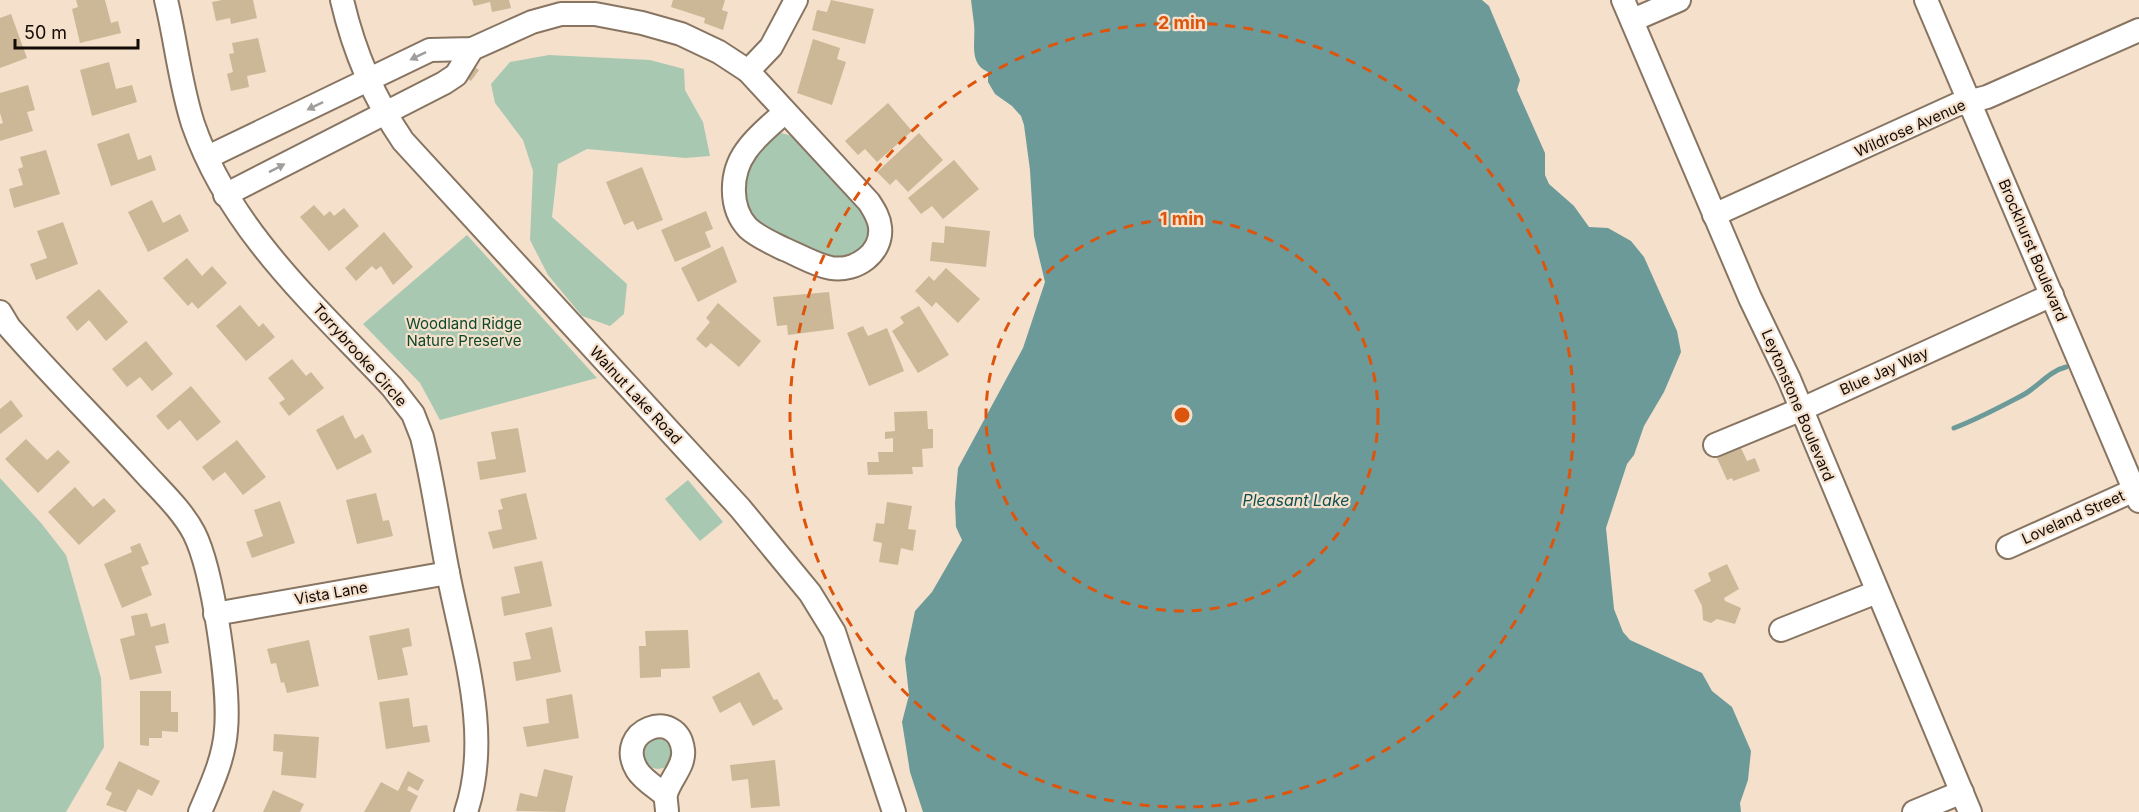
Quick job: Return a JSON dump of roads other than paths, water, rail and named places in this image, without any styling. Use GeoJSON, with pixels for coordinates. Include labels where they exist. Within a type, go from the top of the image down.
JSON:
{"type":"FeatureCollection","features":[{"type":"Feature","properties":{"kind":"street","name":"Torrybrooke Circle"},"geometry":{"type":"LineString","coordinates":[[166,0],[180,71],[194,125],[225,195],[250,234],[392,387],[413,414],[422,437],[478,738],[476,772],[466,812]]}},
{"type":"Feature","properties":{"kind":"street","name":"Walnut Lake Road"},"geometry":{"type":"LineString","coordinates":[[342,0],[358,57],[384,112],[403,141],[740,508],[810,593],[834,632],[894,812]]}},
{"type":"Feature","properties":{"kind":"street"},"geometry":{"type":"LineString","coordinates":[[748,71],[771,46],[796,0]]}},
{"type":"Feature","properties":{"kind":"street"},"geometry":{"type":"LineString","coordinates":[[1628,10],[1679,0]]}},
{"type":"Feature","properties":{"kind":"street","name":"Brockhurst Boulevard"},"geometry":{"type":"LineString","coordinates":[[1926,0],[2138,493]]}},
{"type":"Feature","properties":{"kind":"street","name":"Leytonstone Boulevard"},"geometry":{"type":"LineString","coordinates":[[1628,10],[1714,215],[1802,409],[1966,802]]}},
{"type":"Feature","properties":{"kind":"street"},"geometry":{"type":"LineString","coordinates":[[208,157],[430,50],[472,49],[532,22],[561,14],[595,14],[642,23],[681,34],[719,52],[748,71],[869,201],[879,219],[880,239],[867,259],[857,264],[831,268],[770,242],[750,230],[737,211],[733,192],[735,177],[745,152],[785,112]]}},
{"type":"Feature","properties":{"kind":"street","name":"Wildrose Avenue"},"geometry":{"type":"LineString","coordinates":[[1714,215],[1956,105],[1987,97],[2139,30]]}},
{"type":"Feature","properties":{"kind":"street"},"geometry":{"type":"LineString","coordinates":[[225,195],[456,75],[472,49]]}},
{"type":"Feature","properties":{"kind":"street","name":"Blue Jay Way"},"geometry":{"type":"LineString","coordinates":[[1715,445],[1802,409],[2052,295]]}},
{"type":"Feature","properties":{"kind":"street"},"geometry":{"type":"LineString","coordinates":[[0,312],[17,336],[104,428],[174,506],[194,533],[202,556],[215,614],[226,692],[226,731],[216,775],[200,812]]}},
{"type":"Feature","properties":{"kind":"street","name":"Loveland Street"},"geometry":{"type":"LineString","coordinates":[[2008,547],[2138,493]]}},
{"type":"Feature","properties":{"kind":"street","name":"Vista Lane"},"geometry":{"type":"LineString","coordinates":[[215,614],[448,573]]}},
{"type":"Feature","properties":{"kind":"street"},"geometry":{"type":"LineString","coordinates":[[1781,630],[1877,592]]}},
{"type":"Feature","properties":{"kind":"street"},"geometry":{"type":"LineString","coordinates":[[1914,812],[1966,802]]}},
{"type":"Feature","properties":{"kind":"water","name":"Pleasant Lake"},"geometry":{"type":"Polygon","coordinates":[[[971,0],[1482,0],[1489,6],[1520,80],[1517,90],[1545,153],[1545,175],[1549,184],[1574,206],[1589,227],[1608,228],[1631,241],[1644,257],[1677,331],[1681,352],[1664,392],[1644,426],[1634,455],[1627,464],[1606,528],[1614,609],[1623,632],[1630,640],[1702,673],[1712,691],[1732,707],[1751,751],[1748,780],[1740,803],[1741,812],[923,812],[910,772],[902,722],[909,695],[905,659],[915,611],[932,592],[962,540],[956,527],[955,503],[958,468],[1023,348],[1045,282],[1034,236],[1030,170],[1024,125],[1021,116],[1012,106],[995,94],[988,82],[988,72],[975,58],[971,0]]]}},
{"type":"Feature","properties":{"kind":"waterway"},"geometry":{"type":"LineString","coordinates":[[1954,428],[2023,395],[2054,372],[2066,367]]}},
{"type":"Feature","properties":{"kind":"park label","name":"Woodland Ridge Nature Preserve"},"geometry":{"type":"Point","coordinates":[464,332]}}]}
